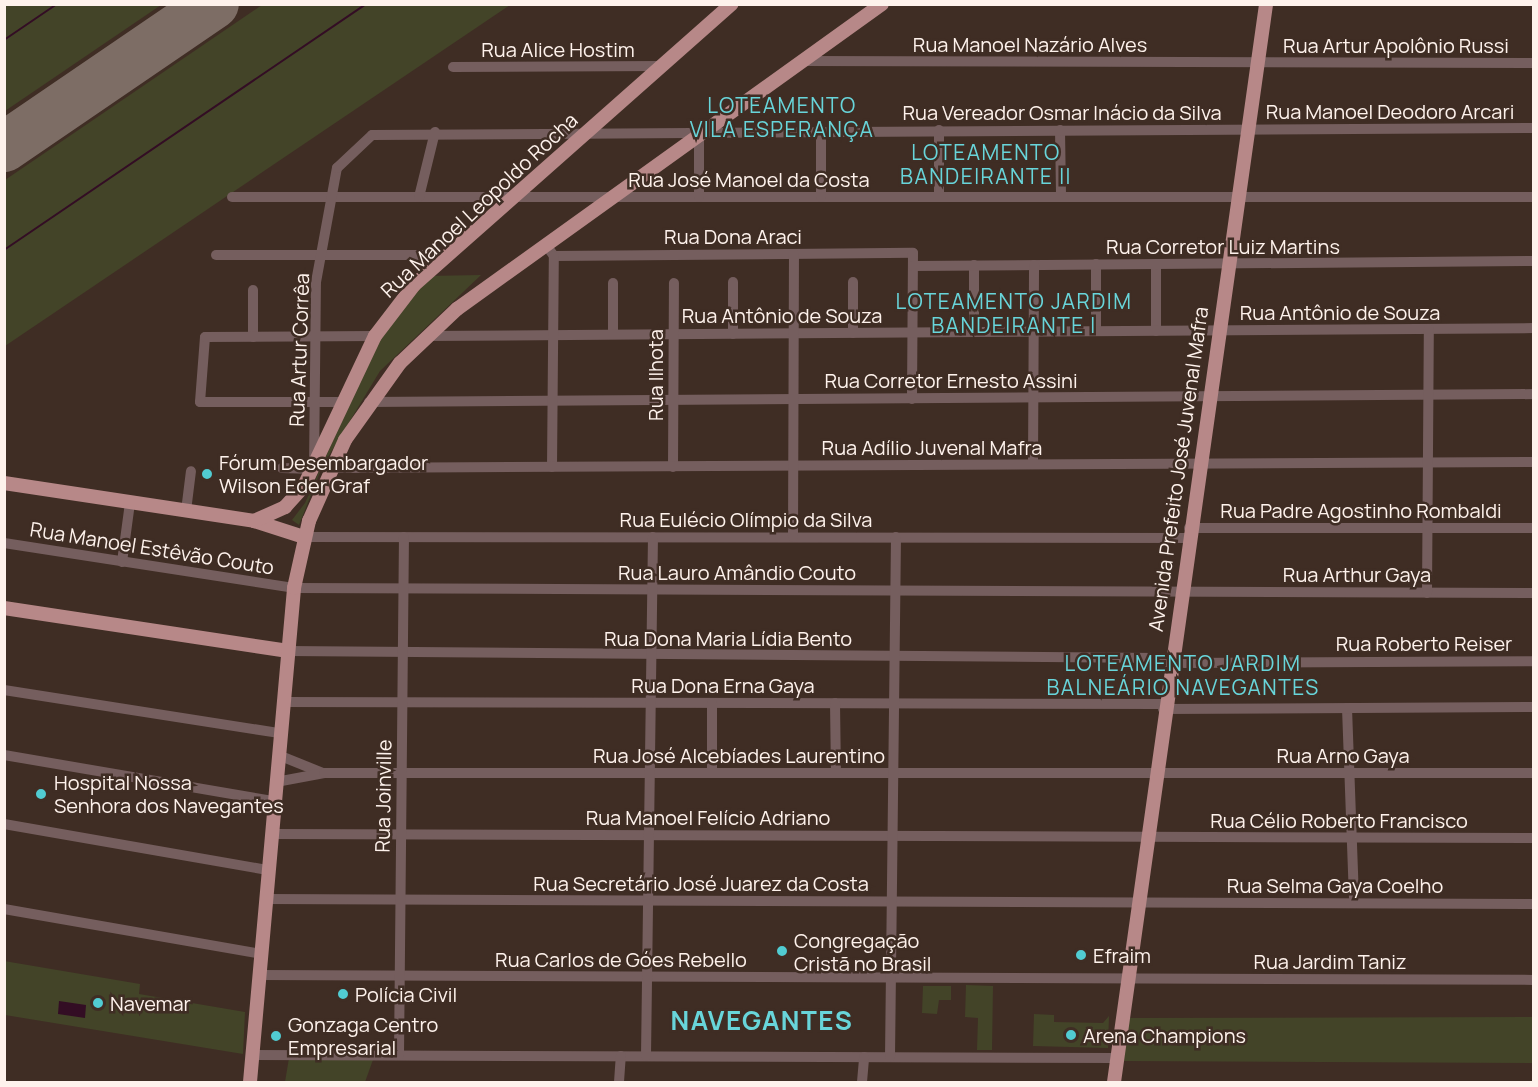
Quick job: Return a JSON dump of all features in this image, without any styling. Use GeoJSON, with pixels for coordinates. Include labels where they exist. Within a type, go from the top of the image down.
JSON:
{"type":"FeatureCollection","features":[{"type":"Feature","properties":{"kind":"main road","name":"Rua Manoel Leopoldo Rocha"},"geometry":{"type":"LineString","coordinates":[[254,521],[285,507],[314,469],[375,336],[414,285],[732,4]]}},
{"type":"Feature","properties":{"kind":"main road"},"geometry":{"type":"LineString","coordinates":[[250,1083],[282,702],[294,588],[304,537],[330,468],[369,402],[426,336],[550,250],[614,197],[882,4]]}},
{"type":"Feature","properties":{"kind":"main road","name":"Avenida Prefeito José Juvenal Mafra"},"geometry":{"type":"LineString","coordinates":[[1114,1083],[1153,773],[1266,4]]}},
{"type":"Feature","properties":{"kind":"main road"},"geometry":{"type":"LineString","coordinates":[[4,483],[254,521],[304,537]]}},
{"type":"Feature","properties":{"kind":"main road"},"geometry":{"type":"LineString","coordinates":[[4,608],[287,651]]}},
{"type":"Feature","properties":{"kind":"street","name":"Rua Manoel Nazário Alves"},"geometry":{"type":"LineString","coordinates":[[803,61],[1258,62]]}},
{"type":"Feature","properties":{"kind":"street","name":"Rua Artur Apolônio Russi"},"geometry":{"type":"LineString","coordinates":[[1258,62],[1533,63]]}},
{"type":"Feature","properties":{"kind":"street","name":"Rua Alice Hostim"},"geometry":{"type":"LineString","coordinates":[[453,67],[662,66]]}},
{"type":"Feature","properties":{"kind":"street","name":"Rua Manoel Deodoro Arcari"},"geometry":{"type":"LineString","coordinates":[[1248,130],[1533,128]]}},
{"type":"Feature","properties":{"kind":"street"},"geometry":{"type":"LineString","coordinates":[[939,130],[939,197]]}},
{"type":"Feature","properties":{"kind":"street"},"geometry":{"type":"LineString","coordinates":[[1060,130],[1061,197]]}},
{"type":"Feature","properties":{"kind":"street","name":"Rua Vereador Osmar Inácio da Silva"},"geometry":{"type":"LineString","coordinates":[[435,132],[1248,130]]}},
{"type":"Feature","properties":{"kind":"street"},"geometry":{"type":"LineString","coordinates":[[821,131],[821,197]]}},
{"type":"Feature","properties":{"kind":"street"},"geometry":{"type":"LineString","coordinates":[[419,197],[435,132]]}},
{"type":"Feature","properties":{"kind":"street","name":"Rua Artur Corrêa"},"geometry":{"type":"LineString","coordinates":[[314,469],[315,337],[322,255],[340,161],[363,139],[380,133],[435,132]]}},
{"type":"Feature","properties":{"kind":"street"},"geometry":{"type":"LineString","coordinates":[[699,197],[703,133]]}},
{"type":"Feature","properties":{"kind":"street","name":"Rua José Manoel da Costa"},"geometry":{"type":"LineString","coordinates":[[231,197],[1533,197]]}},
{"type":"Feature","properties":{"kind":"street"},"geometry":{"type":"LineString","coordinates":[[550,250],[553,335],[552,467]]}},
{"type":"Feature","properties":{"kind":"street","name":"Rua Dona Araci"},"geometry":{"type":"LineString","coordinates":[[550,250],[794,254],[913,253],[913,266]]}},
{"type":"Feature","properties":{"kind":"street"},"geometry":{"type":"LineString","coordinates":[[794,254],[794,537]]}},
{"type":"Feature","properties":{"kind":"street"},"geometry":{"type":"LineString","coordinates":[[216,255],[448,255]]}},
{"type":"Feature","properties":{"kind":"street","name":"Rua Corretor Luiz Martins"},"geometry":{"type":"LineString","coordinates":[[913,266],[1533,261]]}},
{"type":"Feature","properties":{"kind":"street"},"geometry":{"type":"LineString","coordinates":[[1096,264],[1096,331]]}},
{"type":"Feature","properties":{"kind":"street"},"geometry":{"type":"LineString","coordinates":[[1156,264],[1156,331]]}},
{"type":"Feature","properties":{"kind":"street"},"geometry":{"type":"LineString","coordinates":[[974,265],[974,332]]}},
{"type":"Feature","properties":{"kind":"street"},"geometry":{"type":"LineString","coordinates":[[1033,464],[1034,265]]}},
{"type":"Feature","properties":{"kind":"street"},"geometry":{"type":"LineString","coordinates":[[912,399],[913,266]]}},
{"type":"Feature","properties":{"kind":"street"},"geometry":{"type":"LineString","coordinates":[[733,282],[733,334]]}},
{"type":"Feature","properties":{"kind":"street"},"geometry":{"type":"LineString","coordinates":[[853,282],[853,333]]}},
{"type":"Feature","properties":{"kind":"street"},"geometry":{"type":"LineString","coordinates":[[613,283],[613,334]]}},
{"type":"Feature","properties":{"kind":"street","name":"Rua Ilhota"},"geometry":{"type":"LineString","coordinates":[[673,466],[674,283]]}},
{"type":"Feature","properties":{"kind":"street"},"geometry":{"type":"LineString","coordinates":[[253,290],[253,337]]}},
{"type":"Feature","properties":{"kind":"street","name":"Rua Antônio de Souza"},"geometry":{"type":"LineString","coordinates":[[426,336],[1533,328]]}},
{"type":"Feature","properties":{"kind":"street"},"geometry":{"type":"LineString","coordinates":[[1427,593],[1429,329]]}},
{"type":"Feature","properties":{"kind":"street"},"geometry":{"type":"LineString","coordinates":[[343,402],[200,402],[205,337],[375,336]]}},
{"type":"Feature","properties":{"kind":"street","name":"Rua Corretor Ernesto Assini"},"geometry":{"type":"LineString","coordinates":[[369,402],[1533,394]]}},
{"type":"Feature","properties":{"kind":"street","name":"Rua Adílio Juvenal Mafra"},"geometry":{"type":"LineString","coordinates":[[330,468],[1533,462]]}},
{"type":"Feature","properties":{"kind":"street"},"geometry":{"type":"LineString","coordinates":[[282,468],[314,469]]}},
{"type":"Feature","properties":{"kind":"street"},"geometry":{"type":"LineString","coordinates":[[186,511],[191,471]]}},
{"type":"Feature","properties":{"kind":"street"},"geometry":{"type":"LineString","coordinates":[[122,561],[130,502]]}},
{"type":"Feature","properties":{"kind":"street","name":"Rua Padre Agostinho Rombaldi"},"geometry":{"type":"LineString","coordinates":[[1188,533],[1533,528]]}},
{"type":"Feature","properties":{"kind":"street","name":"Rua Eulécio Olímpio da Silva"},"geometry":{"type":"LineString","coordinates":[[304,537],[896,537],[1188,533]]}},
{"type":"Feature","properties":{"kind":"street","name":"Rua Joinville"},"geometry":{"type":"LineString","coordinates":[[399,1055],[404,537]]}},
{"type":"Feature","properties":{"kind":"street"},"geometry":{"type":"LineString","coordinates":[[646,1056],[653,537]]}},
{"type":"Feature","properties":{"kind":"street"},"geometry":{"type":"LineString","coordinates":[[890,1057],[896,537]]}},
{"type":"Feature","properties":{"kind":"street","name":"Rua Manoel Estêvão Couto"},"geometry":{"type":"LineString","coordinates":[[4,543],[294,588]]}},
{"type":"Feature","properties":{"kind":"street","name":"Rua Lauro Amândio Couto"},"geometry":{"type":"LineString","coordinates":[[294,588],[1180,592]]}},
{"type":"Feature","properties":{"kind":"street","name":"Rua Arthur Gaya"},"geometry":{"type":"LineString","coordinates":[[1180,592],[1533,593]]}},
{"type":"Feature","properties":{"kind":"street","name":"Rua Dona Maria Lídia Bento"},"geometry":{"type":"LineString","coordinates":[[287,651],[403,655],[1170,660]]}},
{"type":"Feature","properties":{"kind":"street","name":"Rua Roberto Reiser"},"geometry":{"type":"LineString","coordinates":[[1170,660],[1533,661]]}},
{"type":"Feature","properties":{"kind":"street"},"geometry":{"type":"LineString","coordinates":[[4,690],[280,733]]}},
{"type":"Feature","properties":{"kind":"street","name":"Rua Dona Erna Gaya"},"geometry":{"type":"LineString","coordinates":[[282,702],[1533,707]]}},
{"type":"Feature","properties":{"kind":"street"},"geometry":{"type":"LineString","coordinates":[[712,703],[712,773]]}},
{"type":"Feature","properties":{"kind":"street"},"geometry":{"type":"LineString","coordinates":[[835,703],[836,773]]}},
{"type":"Feature","properties":{"kind":"street"},"geometry":{"type":"LineString","coordinates":[[1347,708],[1354,903]]}},
{"type":"Feature","properties":{"kind":"street"},"geometry":{"type":"LineString","coordinates":[[4,755],[274,801]]}},
{"type":"Feature","properties":{"kind":"street","name":"Rua José Alcebíades Laurentino"},"geometry":{"type":"LineString","coordinates":[[278,755],[324,773]]}},
{"type":"Feature","properties":{"kind":"street","name":"Rua Arno Gaya"},"geometry":{"type":"LineString","coordinates":[[1153,773],[1533,772]]}},
{"type":"Feature","properties":{"kind":"street","name":"Rua José Alcebíades Laurentino"},"geometry":{"type":"LineString","coordinates":[[276,782],[324,773],[1153,773]]}},
{"type":"Feature","properties":{"kind":"street"},"geometry":{"type":"LineString","coordinates":[[4,824],[268,870]]}},
{"type":"Feature","properties":{"kind":"street","name":"Rua Manoel Felício Adriano"},"geometry":{"type":"LineString","coordinates":[[271,834],[1145,837]]}},
{"type":"Feature","properties":{"kind":"street","name":"Rua Célio Roberto Francisco"},"geometry":{"type":"LineString","coordinates":[[1145,837],[1533,838]]}},
{"type":"Feature","properties":{"kind":"street","name":"Rua Secretário José Juarez da Costa"},"geometry":{"type":"LineString","coordinates":[[266,899],[1137,903]]}},
{"type":"Feature","properties":{"kind":"street","name":"Rua Selma Gaya Coelho"},"geometry":{"type":"LineString","coordinates":[[1137,903],[1533,904]]}},
{"type":"Feature","properties":{"kind":"street"},"geometry":{"type":"LineString","coordinates":[[4,909],[261,954]]}},
{"type":"Feature","properties":{"kind":"street","name":"Rua Carlos de Góes Rebello"},"geometry":{"type":"LineString","coordinates":[[259,975],[1127,979]]}},
{"type":"Feature","properties":{"kind":"street","name":"Rua Jardim Taniz"},"geometry":{"type":"LineString","coordinates":[[1127,979],[1533,980]]}},
{"type":"Feature","properties":{"kind":"street"},"geometry":{"type":"LineString","coordinates":[[252,1055],[1117,1058]]}},
{"type":"Feature","properties":{"kind":"street"},"geometry":{"type":"LineString","coordinates":[[619,1083],[621,1056]]}},
{"type":"Feature","properties":{"kind":"street"},"geometry":{"type":"LineString","coordinates":[[862,1083],[864,1057]]}},
{"type":"Feature","properties":{"kind":"green space"},"geometry":{"type":"Polygon","coordinates":[[[5,4],[161,4],[161,5],[5,111],[5,4]]]}},
{"type":"Feature","properties":{"kind":"green space"},"geometry":{"type":"Polygon","coordinates":[[[262,5],[510,5],[5,346],[5,180],[262,5]]]}},
{"type":"Feature","properties":{"kind":"green space"},"geometry":{"type":"Polygon","coordinates":[[[481,275],[380,371],[322,467],[299,525],[292,520],[305,503],[379,338],[427,276],[481,275]]]}},
{"type":"Feature","properties":{"kind":"green space","name":"Navemar"},"geometry":{"type":"Polygon","coordinates":[[[4,961],[140,984],[139,994],[245,1012],[243,1054],[5,1015],[4,961]]]}},
{"type":"Feature","properties":{"kind":"green space"},"geometry":{"type":"Polygon","coordinates":[[[966,985],[993,986],[992,1050],[977,1050],[978,1018],[965,1017],[966,985]]]}},
{"type":"Feature","properties":{"kind":"green space"},"geometry":{"type":"Polygon","coordinates":[[[923,986],[951,986],[951,1000],[939,1000],[937,1014],[922,1013],[923,986]]]}},
{"type":"Feature","properties":{"kind":"green space","name":"Arena Champions"},"geometry":{"type":"Polygon","coordinates":[[[1034,1014],[1054,1015],[1054,1022],[1103,1023],[1109,1016],[1108,1048],[1033,1046],[1034,1014]]]}},
{"type":"Feature","properties":{"kind":"green space"},"geometry":{"type":"Polygon","coordinates":[[[1533,1017],[1533,1063],[1121,1061],[1128,1018],[1533,1017]]]}},
{"type":"Feature","properties":{"kind":"green space"},"geometry":{"type":"Polygon","coordinates":[[[374,1057],[365,1082],[285,1082],[289,1058],[374,1057]]]}},
{"type":"Feature","properties":{"kind":"shaded area"},"geometry":{"type":"Polygon","coordinates":[[[59,1001],[86,1005],[85,1018],[58,1014],[59,1001]]]}},
{"type":"Feature","properties":{"kind":"waterway"},"geometry":{"type":"LineString","coordinates":[[4,40],[57,4]]}},
{"type":"Feature","properties":{"kind":"waterway"},"geometry":{"type":"LineString","coordinates":[[4,250],[366,4]]}},
{"type":"Feature","properties":{"kind":"runway"},"geometry":{"type":"LineString","coordinates":[[4,147],[214,4]]}},
{"type":"Feature","properties":{"kind":"place","name":"Fórum Desembargador Wilson Eder Graf"},"geometry":{"type":"Point","coordinates":[207,474]}},
{"type":"Feature","properties":{"kind":"place","name":"Hospital Nossa Senhora dos Navegantes"},"geometry":{"type":"Point","coordinates":[41,794]}},
{"type":"Feature","properties":{"kind":"place","name":"Congregação Cristã no Brasil"},"geometry":{"type":"Point","coordinates":[782,951]}},
{"type":"Feature","properties":{"kind":"place","name":"Efraim"},"geometry":{"type":"Point","coordinates":[1081,955]}},
{"type":"Feature","properties":{"kind":"place","name":"Polícia Civil"},"geometry":{"type":"Point","coordinates":[343,994]}},
{"type":"Feature","properties":{"kind":"place","name":"Navemar"},"geometry":{"type":"Point","coordinates":[98,1003]}},
{"type":"Feature","properties":{"kind":"place","name":"Arena Champions"},"geometry":{"type":"Point","coordinates":[1071,1035]}},
{"type":"Feature","properties":{"kind":"place","name":"Gonzaga Centro Empresarial"},"geometry":{"type":"Point","coordinates":[276,1036]}},
{"type":"Feature","properties":{"kind":"district","name":"LOTEAMENTO VILA ESPERANÇA"},"geometry":{"type":"Point","coordinates":[782,117]}},
{"type":"Feature","properties":{"kind":"district","name":"LOTEAMENTO BANDEIRANTE II"},"geometry":{"type":"Point","coordinates":[986,164]}},
{"type":"Feature","properties":{"kind":"district","name":"LOTEAMENTO JARDIM BANDEIRANTE I"},"geometry":{"type":"Point","coordinates":[1014,313]}},
{"type":"Feature","properties":{"kind":"district","name":"LOTEAMENTO JARDIM BALNEÁRIO NAVEGANTES"},"geometry":{"type":"Point","coordinates":[1183,675]}},
{"type":"Feature","properties":{"kind":"district","name":"NAVEGANTES"},"geometry":{"type":"Point","coordinates":[762,1021]}}]}
